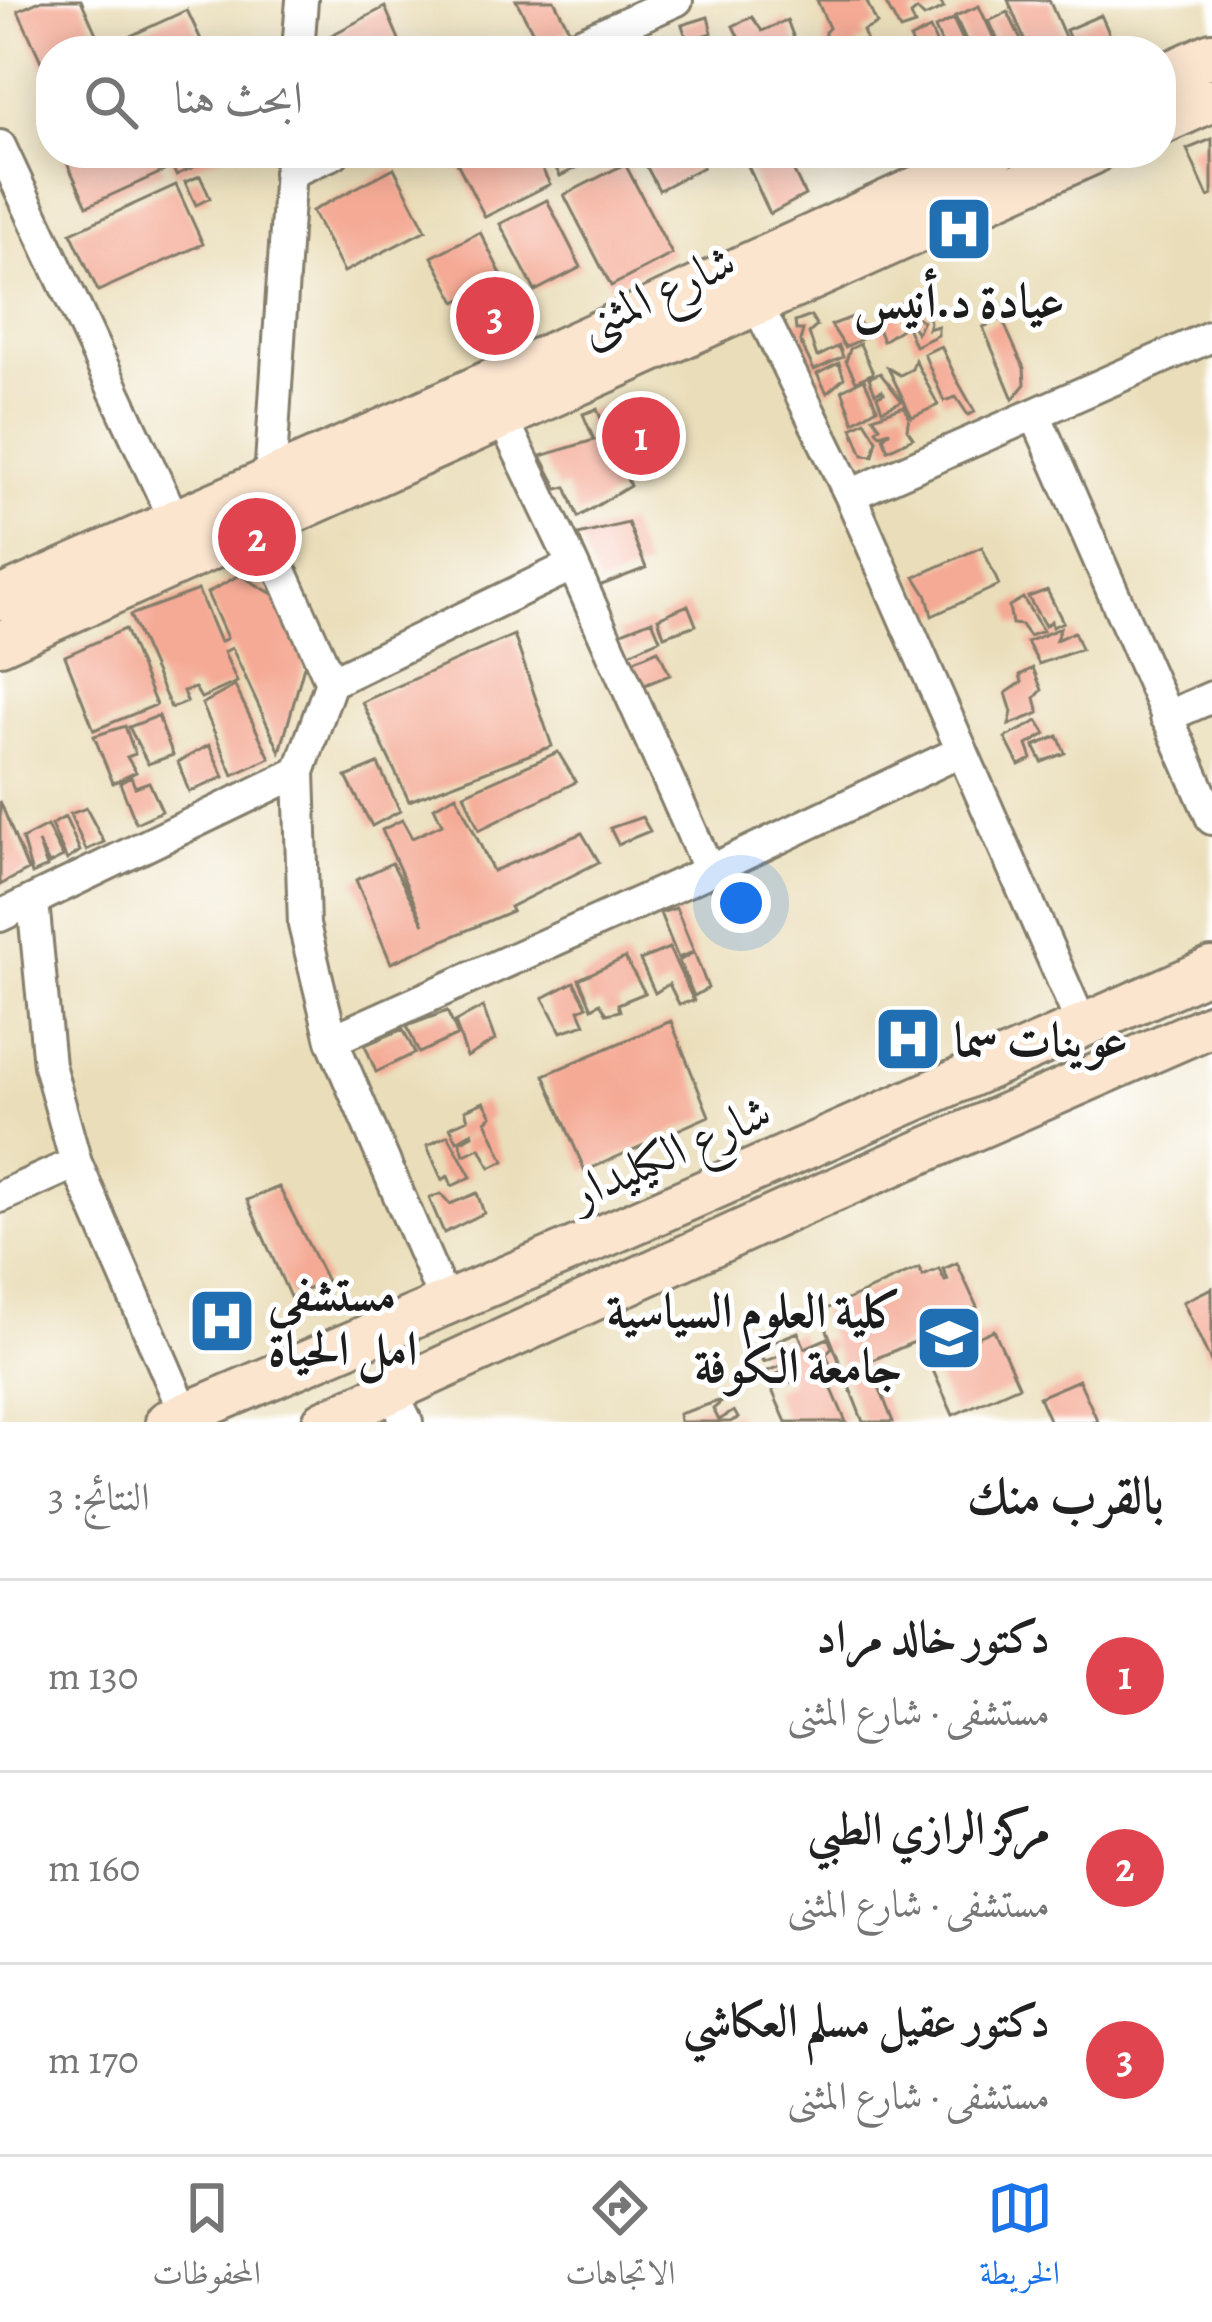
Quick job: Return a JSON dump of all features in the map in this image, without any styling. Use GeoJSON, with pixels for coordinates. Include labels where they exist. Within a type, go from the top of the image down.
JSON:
{"type":"FeatureCollection","features":[{"type":"Feature","properties":{"kind":"main road"},"geometry":{"type":"LineString","coordinates":[[1176,70],[1212,54]]}},
{"type":"Feature","properties":{"kind":"main road"},"geometry":{"type":"LineString","coordinates":[[1176,116],[1212,100]]}},
{"type":"Feature","properties":{"kind":"main road","name":"شارع المثنى"},"geometry":{"type":"LineString","coordinates":[[0,643],[262,528],[362,461],[963,168]]}},
{"type":"Feature","properties":{"kind":"main road","name":"شارع المثنى"},"geometry":{"type":"LineString","coordinates":[[414,438],[502,419],[1059,168]]}},
{"type":"Feature","properties":{"kind":"main road","name":"شارع المثنى"},"geometry":{"type":"LineString","coordinates":[[0,598],[270,480],[362,461]]}},
{"type":"Feature","properties":{"kind":"main road","name":"شارع الكيليدار"},"geometry":{"type":"LineString","coordinates":[[176,1418],[1212,969]]}},
{"type":"Feature","properties":{"kind":"main road"},"geometry":{"type":"LineString","coordinates":[[324,1422],[399,1407],[476,1355],[786,1211],[1212,1025]]}},
{"type":"Feature","properties":{"kind":"main road"},"geometry":{"type":"LineString","coordinates":[[761,1167],[750,1176],[749,1202],[759,1212],[786,1211]]}},
{"type":"Feature","properties":{"kind":"main road"},"geometry":{"type":"LineString","coordinates":[[476,1355],[499,1324],[644,1262],[652,1252],[653,1239],[645,1228],[632,1224],[620,1229]]}},
{"type":"Feature","properties":{"kind":"street"},"geometry":{"type":"LineString","coordinates":[[299,36],[302,0]]}},
{"type":"Feature","properties":{"kind":"street"},"geometry":{"type":"LineString","coordinates":[[597,36],[677,0]]}},
{"type":"Feature","properties":{"kind":"street"},"geometry":{"type":"LineString","coordinates":[[0,146],[175,521]]}},
{"type":"Feature","properties":{"kind":"street"},"geometry":{"type":"LineString","coordinates":[[270,480],[290,168]]}},
{"type":"Feature","properties":{"kind":"street"},"geometry":{"type":"LineString","coordinates":[[755,302],[850,495],[1082,1025]]}},
{"type":"Feature","properties":{"kind":"street"},"geometry":{"type":"LineString","coordinates":[[850,495],[1212,336]]}},
{"type":"Feature","properties":{"kind":"street"},"geometry":{"type":"LineString","coordinates":[[1035,414],[1212,819]]}},
{"type":"Feature","properties":{"kind":"street"},"geometry":{"type":"LineString","coordinates":[[502,419],[710,871]]}},
{"type":"Feature","properties":{"kind":"street"},"geometry":{"type":"LineString","coordinates":[[262,528],[331,682]]}},
{"type":"Feature","properties":{"kind":"street"},"geometry":{"type":"LineString","coordinates":[[445,1302],[332,1040],[304,925],[298,772],[331,682],[573,565]]}},
{"type":"Feature","properties":{"kind":"street"},"geometry":{"type":"LineString","coordinates":[[1166,717],[1212,697]]}},
{"type":"Feature","properties":{"kind":"street"},"geometry":{"type":"LineString","coordinates":[[332,1040],[710,871],[962,751]]}},
{"type":"Feature","properties":{"kind":"street"},"geometry":{"type":"LineString","coordinates":[[0,916],[298,772]]}},
{"type":"Feature","properties":{"kind":"street"},"geometry":{"type":"LineString","coordinates":[[33,902],[49,1065],[76,1163],[176,1418]]}},
{"type":"Feature","properties":{"kind":"street"},"geometry":{"type":"LineString","coordinates":[[0,1197],[76,1163]]}},
{"type":"Feature","properties":{"kind":"building"},"geometry":{"type":"Polygon","coordinates":[[[42,0],[81,0],[97,36],[36,36],[36,50],[18,11],[42,0]]]}},
{"type":"Feature","properties":{"kind":"building"},"geometry":{"type":"Polygon","coordinates":[[[516,0],[554,0],[570,31],[535,36],[516,0]]]}},
{"type":"Feature","properties":{"kind":"building"},"geometry":{"type":"Polygon","coordinates":[[[817,0],[866,0],[877,24],[863,31],[865,36],[825,36],[829,28],[817,0]]]}},
{"type":"Feature","properties":{"kind":"building"},"geometry":{"type":"Polygon","coordinates":[[[884,0],[939,0],[944,8],[924,17],[917,10],[911,15],[915,25],[900,30],[884,0]]]}},
{"type":"Feature","properties":{"kind":"building"},"geometry":{"type":"Polygon","coordinates":[[[1008,0],[1049,0],[1065,36],[1023,36],[1008,0]]]}},
{"type":"Feature","properties":{"kind":"building"},"geometry":{"type":"Polygon","coordinates":[[[979,6],[993,36],[964,36],[955,16],[979,6]]]}},
{"type":"Feature","properties":{"kind":"building"},"geometry":{"type":"Polygon","coordinates":[[[385,7],[398,36],[330,36],[385,7]]]}},
{"type":"Feature","properties":{"kind":"building"},"geometry":{"type":"Polygon","coordinates":[[[187,10],[199,36],[131,36],[187,10]]]}},
{"type":"Feature","properties":{"kind":"building"},"geometry":{"type":"Polygon","coordinates":[[[1008,12],[1019,36],[996,36],[989,21],[1008,12]]]}},
{"type":"Feature","properties":{"kind":"building"},"geometry":{"type":"Polygon","coordinates":[[[1101,15],[1110,36],[1069,36],[1066,30],[1101,15]]]}},
{"type":"Feature","properties":{"kind":"building"},"geometry":{"type":"Polygon","coordinates":[[[708,17],[712,33],[686,36],[682,25],[708,17]]]}},
{"type":"Feature","properties":{"kind":"building"},"geometry":{"type":"Polygon","coordinates":[[[752,17],[762,31],[787,20],[793,36],[738,36],[733,26],[752,17]]]}},
{"type":"Feature","properties":{"kind":"building"},"geometry":{"type":"Polygon","coordinates":[[[953,19],[961,36],[938,36],[935,28],[953,19]]]}},
{"type":"Feature","properties":{"kind":"building"},"geometry":{"type":"Polygon","coordinates":[[[1212,139],[1212,195],[1208,197],[1187,149],[1212,139]]]}},
{"type":"Feature","properties":{"kind":"building"},"geometry":{"type":"Polygon","coordinates":[[[69,168],[164,171],[87,206],[69,168]]]}},
{"type":"Feature","properties":{"kind":"building"},"geometry":{"type":"Polygon","coordinates":[[[394,168],[426,230],[344,272],[312,211],[394,168]]]}},
{"type":"Feature","properties":{"kind":"building"},"geometry":{"type":"Polygon","coordinates":[[[460,168],[542,168],[550,184],[485,217],[460,168]]]}},
{"type":"Feature","properties":{"kind":"building"},"geometry":{"type":"Polygon","coordinates":[[[617,168],[627,168],[672,254],[611,286],[564,195],[617,168]]]}},
{"type":"Feature","properties":{"kind":"building"},"geometry":{"type":"Polygon","coordinates":[[[647,168],[701,168],[659,190],[647,168]]]}},
{"type":"Feature","properties":{"kind":"building"},"geometry":{"type":"Polygon","coordinates":[[[749,168],[792,168],[805,195],[770,214],[749,168]]]}},
{"type":"Feature","properties":{"kind":"building"},"geometry":{"type":"Polygon","coordinates":[[[200,176],[210,198],[196,205],[185,182],[200,176]]]}},
{"type":"Feature","properties":{"kind":"building"},"geometry":{"type":"Polygon","coordinates":[[[176,185],[203,244],[98,291],[71,233],[176,185]]]}},
{"type":"Feature","properties":{"kind":"building"},"geometry":{"type":"Polygon","coordinates":[[[547,200],[581,267],[535,291],[500,224],[547,200]]]}},
{"type":"Feature","properties":{"kind":"building"},"geometry":{"type":"Polygon","coordinates":[[[480,232],[503,278],[456,302],[432,257],[480,232]]]}},
{"type":"Feature","properties":{"kind":"building"},"geometry":{"type":"Polygon","coordinates":[[[909,299],[915,304],[921,300],[928,329],[938,326],[938,335],[915,346],[906,324],[917,333],[923,321],[912,314],[904,318],[899,305],[909,299]]]}},
{"type":"Feature","properties":{"kind":"building"},"geometry":{"type":"Polygon","coordinates":[[[896,308],[904,327],[883,341],[876,324],[883,320],[883,313],[896,308]]]}},
{"type":"Feature","properties":{"kind":"building"},"geometry":{"type":"Polygon","coordinates":[[[811,316],[817,326],[809,333],[817,357],[839,346],[843,357],[814,370],[800,341],[803,330],[796,330],[795,322],[811,316]]]}},
{"type":"Feature","properties":{"kind":"building"},"geometry":{"type":"Polygon","coordinates":[[[855,316],[868,336],[845,347],[831,325],[855,316]]]}},
{"type":"Feature","properties":{"kind":"building"},"geometry":{"type":"Polygon","coordinates":[[[1002,319],[1024,368],[1025,384],[1013,399],[983,327],[1002,319]]]}},
{"type":"Feature","properties":{"kind":"building"},"geometry":{"type":"Polygon","coordinates":[[[860,344],[873,373],[856,381],[846,361],[850,349],[860,344]]]}},
{"type":"Feature","properties":{"kind":"building"},"geometry":{"type":"Polygon","coordinates":[[[941,346],[975,412],[968,415],[956,397],[944,401],[924,354],[941,346]]]}},
{"type":"Feature","properties":{"kind":"building"},"geometry":{"type":"Polygon","coordinates":[[[915,360],[938,405],[912,417],[888,368],[900,375],[912,369],[915,360]]]}},
{"type":"Feature","properties":{"kind":"building"},"geometry":{"type":"Polygon","coordinates":[[[839,363],[844,378],[827,393],[817,374],[839,363]]]}},
{"type":"Feature","properties":{"kind":"building"},"geometry":{"type":"Polygon","coordinates":[[[880,373],[902,401],[882,410],[877,396],[884,393],[875,393],[869,378],[880,373]]]}},
{"type":"Feature","properties":{"kind":"building"},"geometry":{"type":"Polygon","coordinates":[[[864,379],[877,408],[854,422],[842,390],[864,379]]]}},
{"type":"Feature","properties":{"kind":"building"},"geometry":{"type":"Polygon","coordinates":[[[641,399],[653,430],[634,439],[621,408],[641,399]]]}},
{"type":"Feature","properties":{"kind":"building"},"geometry":{"type":"Polygon","coordinates":[[[904,406],[913,438],[888,450],[883,437],[890,431],[880,434],[873,417],[904,406]]]}},
{"type":"Feature","properties":{"kind":"building"},"geometry":{"type":"Polygon","coordinates":[[[597,409],[630,486],[578,517],[566,487],[558,489],[541,456],[594,440],[583,414],[597,409]]]}},
{"type":"Feature","properties":{"kind":"building"},"geometry":{"type":"Polygon","coordinates":[[[865,421],[877,440],[873,456],[863,455],[852,428],[865,421]]]}},
{"type":"Feature","properties":{"kind":"building"},"geometry":{"type":"Polygon","coordinates":[[[628,523],[646,568],[599,586],[578,535],[628,523]]]}},
{"type":"Feature","properties":{"kind":"building"},"geometry":{"type":"Polygon","coordinates":[[[982,547],[999,585],[932,616],[915,577],[982,547]]]}},
{"type":"Feature","properties":{"kind":"building"},"geometry":{"type":"Polygon","coordinates":[[[240,575],[298,609],[306,659],[280,752],[232,648],[224,652],[237,682],[201,698],[195,688],[183,691],[187,702],[171,708],[130,615],[198,590],[220,642],[227,638],[207,593],[240,575]]]}},
{"type":"Feature","properties":{"kind":"building"},"geometry":{"type":"Polygon","coordinates":[[[1047,590],[1063,622],[1052,627],[1051,621],[1045,626],[1028,597],[1047,590]]]}},
{"type":"Feature","properties":{"kind":"building"},"geometry":{"type":"Polygon","coordinates":[[[1023,598],[1043,631],[1029,636],[1021,625],[1012,624],[1009,606],[1023,598]]]}},
{"type":"Feature","properties":{"kind":"building"},"geometry":{"type":"Polygon","coordinates":[[[688,605],[696,625],[664,636],[658,618],[688,605]]]}},
{"type":"Feature","properties":{"kind":"building"},"geometry":{"type":"Polygon","coordinates":[[[652,620],[660,639],[627,654],[619,633],[652,620]]]}},
{"type":"Feature","properties":{"kind":"building"},"geometry":{"type":"Polygon","coordinates":[[[1060,628],[1056,640],[1074,632],[1081,649],[1039,664],[1027,642],[1060,628]]]}},
{"type":"Feature","properties":{"kind":"building"},"geometry":{"type":"Polygon","coordinates":[[[125,629],[156,705],[94,730],[65,656],[125,629]]]}},
{"type":"Feature","properties":{"kind":"building"},"geometry":{"type":"Polygon","coordinates":[[[514,635],[552,746],[409,801],[362,702],[514,635]]]}},
{"type":"Feature","properties":{"kind":"building"},"geometry":{"type":"Polygon","coordinates":[[[658,650],[670,675],[642,686],[630,662],[658,650]]]}},
{"type":"Feature","properties":{"kind":"building"},"geometry":{"type":"Polygon","coordinates":[[[1033,668],[1042,690],[1035,698],[1039,713],[1009,725],[1012,712],[1006,693],[1022,682],[1020,675],[1033,668]]]}},
{"type":"Feature","properties":{"kind":"building"},"geometry":{"type":"Polygon","coordinates":[[[235,686],[270,758],[233,775],[202,704],[235,686]]]}},
{"type":"Feature","properties":{"kind":"building"},"geometry":{"type":"Polygon","coordinates":[[[158,716],[173,755],[148,764],[129,727],[158,716]]]}},
{"type":"Feature","properties":{"kind":"building"},"geometry":{"type":"Polygon","coordinates":[[[1038,721],[1046,734],[1027,745],[1032,759],[1019,765],[1005,738],[1038,721]]]}},
{"type":"Feature","properties":{"kind":"building"},"geometry":{"type":"Polygon","coordinates":[[[125,726],[135,754],[127,757],[136,772],[113,783],[94,736],[125,726]]]}},
{"type":"Feature","properties":{"kind":"building"},"geometry":{"type":"Polygon","coordinates":[[[1058,736],[1065,753],[1042,762],[1034,746],[1058,736]]]}},
{"type":"Feature","properties":{"kind":"building"},"geometry":{"type":"Polygon","coordinates":[[[209,745],[224,777],[189,792],[178,762],[209,745]]]}},
{"type":"Feature","properties":{"kind":"building"},"geometry":{"type":"Polygon","coordinates":[[[558,752],[576,782],[479,830],[464,794],[558,752]]]}},
{"type":"Feature","properties":{"kind":"building"},"geometry":{"type":"Polygon","coordinates":[[[378,764],[400,811],[372,826],[346,777],[378,764]]]}},
{"type":"Feature","properties":{"kind":"building"},"geometry":{"type":"Polygon","coordinates":[[[131,777],[135,787],[149,782],[162,811],[136,823],[120,783],[131,777]]]}},
{"type":"Feature","properties":{"kind":"building"},"geometry":{"type":"Polygon","coordinates":[[[456,795],[493,871],[582,833],[599,862],[510,907],[512,911],[391,963],[356,880],[392,863],[424,924],[382,830],[402,820],[412,838],[442,824],[434,807],[456,795]]]}},
{"type":"Feature","properties":{"kind":"building"},"geometry":{"type":"Polygon","coordinates":[[[0,801],[28,870],[0,885],[0,801]]]}},
{"type":"Feature","properties":{"kind":"building"},"geometry":{"type":"Polygon","coordinates":[[[86,808],[104,842],[86,850],[70,814],[86,808]]]}},
{"type":"Feature","properties":{"kind":"building"},"geometry":{"type":"Polygon","coordinates":[[[65,817],[80,851],[67,860],[51,825],[65,817]]]}},
{"type":"Feature","properties":{"kind":"building"},"geometry":{"type":"Polygon","coordinates":[[[642,817],[650,831],[618,844],[610,828],[642,817]]]}},
{"type":"Feature","properties":{"kind":"building"},"geometry":{"type":"Polygon","coordinates":[[[47,826],[63,857],[49,864],[38,842],[47,867],[32,874],[22,839],[47,826]]]}},
{"type":"Feature","properties":{"kind":"building"},"geometry":{"type":"Polygon","coordinates":[[[676,908],[694,952],[678,958],[660,913],[676,908]]]}},
{"type":"Feature","properties":{"kind":"building"},"geometry":{"type":"Polygon","coordinates":[[[669,948],[694,1001],[679,1004],[669,984],[655,993],[640,960],[669,948]]]}},
{"type":"Feature","properties":{"kind":"building"},"geometry":{"type":"Polygon","coordinates":[[[694,952],[708,988],[694,996],[679,961],[694,952]]]}},
{"type":"Feature","properties":{"kind":"building"},"geometry":{"type":"Polygon","coordinates":[[[625,958],[645,993],[618,1004],[620,1011],[607,1014],[600,1003],[592,1008],[579,979],[625,958]]]}},
{"type":"Feature","properties":{"kind":"building"},"geometry":{"type":"Polygon","coordinates":[[[574,982],[587,1006],[579,1010],[585,1024],[561,1032],[543,998],[574,982]]]}},
{"type":"Feature","properties":{"kind":"building"},"geometry":{"type":"Polygon","coordinates":[[[483,1007],[495,1040],[467,1057],[455,1022],[483,1007]]]}},
{"type":"Feature","properties":{"kind":"building"},"geometry":{"type":"Polygon","coordinates":[[[447,1011],[458,1035],[419,1053],[407,1026],[447,1011]]]}},
{"type":"Feature","properties":{"kind":"building"},"geometry":{"type":"Polygon","coordinates":[[[671,1021],[709,1116],[585,1171],[544,1075],[671,1021]]]}},
{"type":"Feature","properties":{"kind":"building"},"geometry":{"type":"Polygon","coordinates":[[[403,1029],[415,1053],[376,1072],[365,1045],[403,1029]]]}},
{"type":"Feature","properties":{"kind":"building"},"geometry":{"type":"Polygon","coordinates":[[[484,1102],[492,1116],[486,1121],[504,1161],[490,1168],[480,1148],[464,1155],[460,1142],[472,1132],[457,1141],[450,1127],[468,1119],[465,1110],[484,1102]]]}},
{"type":"Feature","properties":{"kind":"building"},"geometry":{"type":"Polygon","coordinates":[[[448,1135],[471,1177],[452,1186],[448,1176],[442,1180],[427,1146],[448,1135]]]}},
{"type":"Feature","properties":{"kind":"building"},"geometry":{"type":"Polygon","coordinates":[[[279,1187],[327,1281],[290,1297],[247,1200],[279,1187]]]}},
{"type":"Feature","properties":{"kind":"building"},"geometry":{"type":"Polygon","coordinates":[[[477,1193],[484,1213],[444,1233],[429,1198],[441,1194],[450,1204],[477,1193]]]}},
{"type":"Feature","properties":{"kind":"building"},"geometry":{"type":"Polygon","coordinates":[[[957,1263],[977,1307],[941,1323],[942,1330],[854,1368],[870,1364],[893,1422],[863,1422],[820,1312],[919,1268],[923,1276],[939,1269],[948,1280],[943,1269],[957,1263]]]}},
{"type":"Feature","properties":{"kind":"building"},"geometry":{"type":"Polygon","coordinates":[[[1212,1288],[1212,1364],[1183,1302],[1212,1288]]]}},
{"type":"Feature","properties":{"kind":"building"},"geometry":{"type":"Polygon","coordinates":[[[994,1330],[1019,1386],[953,1415],[928,1359],[994,1330]]]}},
{"type":"Feature","properties":{"kind":"building"},"geometry":{"type":"Polygon","coordinates":[[[798,1332],[805,1348],[828,1338],[832,1347],[826,1354],[831,1366],[825,1373],[846,1422],[786,1422],[772,1390],[790,1382],[785,1371],[770,1377],[767,1371],[783,1365],[779,1356],[763,1362],[758,1348],[798,1332]]]}},
{"type":"Feature","properties":{"kind":"building"},"geometry":{"type":"Polygon","coordinates":[[[1079,1380],[1098,1422],[1050,1422],[1039,1397],[1079,1380]]]}},
{"type":"Feature","properties":{"kind":"building"},"geometry":{"type":"Polygon","coordinates":[[[725,1399],[713,1409],[719,1420],[734,1411],[738,1418],[730,1422],[680,1422],[679,1414],[725,1399]]]}},
{"type":"Feature","properties":{"kind":"place","name":"عيادة د.أنيس"},"geometry":{"type":"Point","coordinates":[959,229]}},
{"type":"Feature","properties":{"kind":"place","name":"دكتور عقيل مسلم العكاشي"},"geometry":{"type":"Point","coordinates":[495,316]}},
{"type":"Feature","properties":{"kind":"place","name":"دكتور خالد مراد"},"geometry":{"type":"Point","coordinates":[641,436]}},
{"type":"Feature","properties":{"kind":"place","name":"مركز الرازي الطبي"},"geometry":{"type":"Point","coordinates":[257,537]}},
{"type":"Feature","properties":{"kind":"place","name":"عوينات سما"},"geometry":{"type":"Point","coordinates":[908,1039]}},
{"type":"Feature","properties":{"kind":"place","name":"مستشفى امل الحياة"},"geometry":{"type":"Point","coordinates":[222,1321]}},
{"type":"Feature","properties":{"kind":"place","name":"كلية العلوم السياسية جامعة الكوفة"},"geometry":{"type":"Point","coordinates":[949,1338]}}]}
